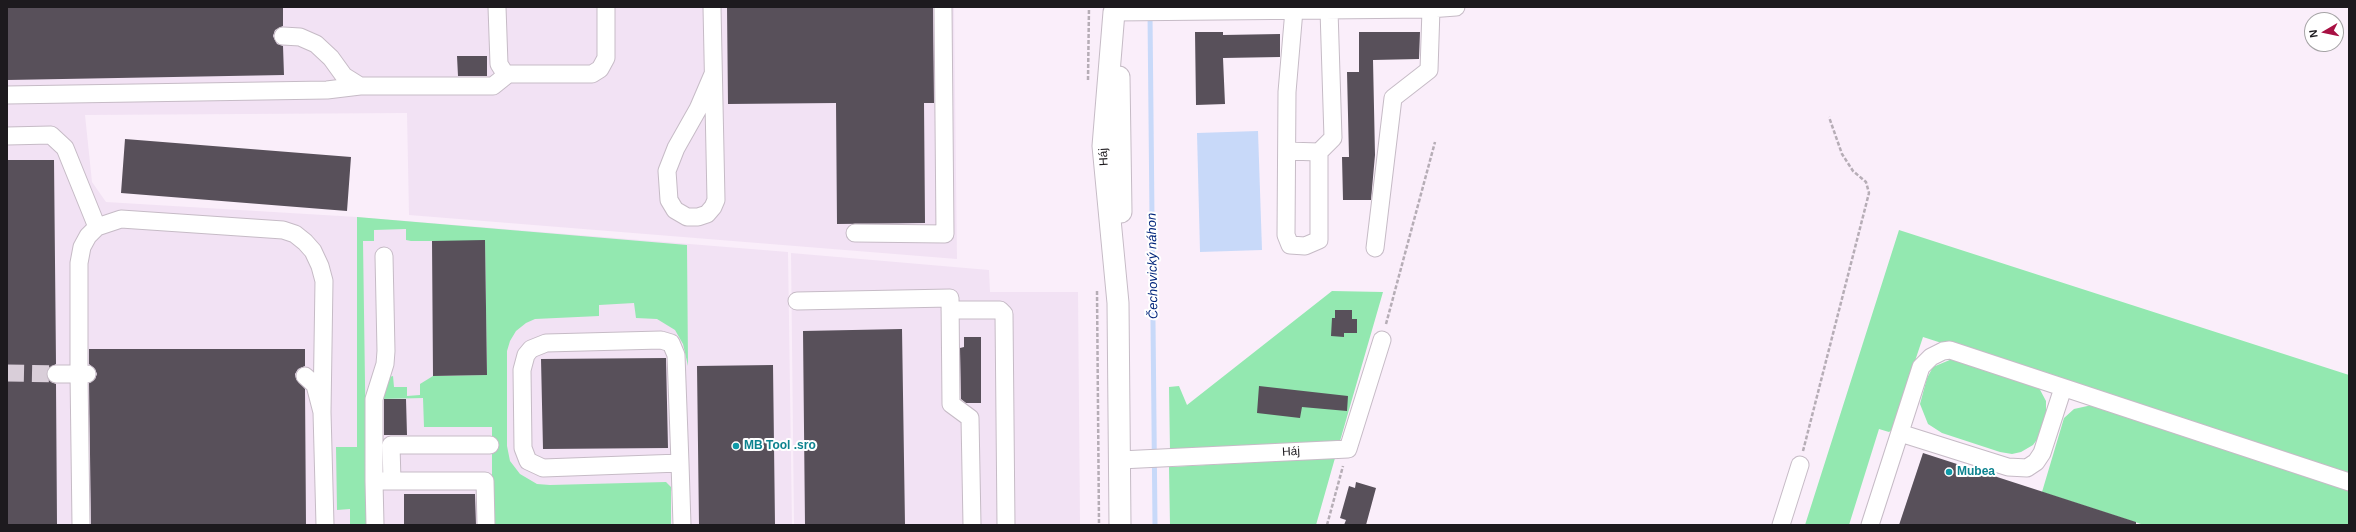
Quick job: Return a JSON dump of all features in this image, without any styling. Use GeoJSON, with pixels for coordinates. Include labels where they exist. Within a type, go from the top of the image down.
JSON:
{"type":"FeatureCollection","features":[{"type":"Feature","properties":{"kind":"main road","name":"Háj"},"geometry":{"type":"LineString","coordinates":[[1114,9],[1121,146],[1121,269],[1118,302],[1120,525]]}},
{"type":"Feature","properties":{"kind":"street"},"geometry":{"type":"LineString","coordinates":[[497,7],[499,64],[501,69],[508,74],[592,74],[600,69],[606,58],[606,7]]}},
{"type":"Feature","properties":{"kind":"street"},"geometry":{"type":"LineString","coordinates":[[712,7],[714,74],[716,200],[714,207],[707,214],[698,217],[687,217],[675,210],[668,200],[667,171],[676,148],[698,109],[714,74]]}},
{"type":"Feature","properties":{"kind":"street"},"geometry":{"type":"LineString","coordinates":[[855,233],[945,234],[943,7]]}},
{"type":"Feature","properties":{"kind":"street"},"geometry":{"type":"LineString","coordinates":[[1114,9],[1161,11],[1195,8],[1329,10],[1432,9],[1456,7]]}},
{"type":"Feature","properties":{"kind":"street"},"geometry":{"type":"LineString","coordinates":[[1375,248],[1393,98],[1429,70],[1432,9]]}},
{"type":"Feature","properties":{"kind":"street"},"geometry":{"type":"LineString","coordinates":[[1294,10],[1287,92],[1286,234],[1290,245],[1305,246],[1319,240],[1319,152],[1333,138],[1329,10]]}},
{"type":"Feature","properties":{"kind":"street"},"geometry":{"type":"LineString","coordinates":[[283,36],[300,37],[316,44],[331,58],[344,76],[360,86]]}},
{"type":"Feature","properties":{"kind":"street"},"geometry":{"type":"LineString","coordinates":[[7,95],[327,90],[360,86],[492,86],[508,74]]}},
{"type":"Feature","properties":{"kind":"street"},"geometry":{"type":"LineString","coordinates":[[7,136],[51,135],[65,148],[97,227]]}},
{"type":"Feature","properties":{"kind":"street"},"geometry":{"type":"LineString","coordinates":[[1287,151],[1319,152]]}},
{"type":"Feature","properties":{"kind":"street"},"geometry":{"type":"LineString","coordinates":[[81,525],[83,374],[79,263],[82,247],[88,236],[97,227],[121,219],[282,230],[295,234],[305,242],[320,266],[324,281],[322,412],[325,525]]}},
{"type":"Feature","properties":{"kind":"street"},"geometry":{"type":"LineString","coordinates":[[375,525],[374,399],[385,364],[386,352],[384,256]]}},
{"type":"Feature","properties":{"kind":"street"},"geometry":{"type":"LineString","coordinates":[[798,301],[950,298],[951,404],[970,418],[972,525]]}},
{"type":"Feature","properties":{"kind":"street"},"geometry":{"type":"LineString","coordinates":[[950,310],[1000,310],[1004,314],[1006,525]]}},
{"type":"Feature","properties":{"kind":"street"},"geometry":{"type":"LineString","coordinates":[[680,463],[543,468],[531,464],[526,458],[524,448],[522,370],[528,352],[537,345],[546,343],[661,340],[671,343],[676,355],[680,463],[682,525]]}},
{"type":"Feature","properties":{"kind":"street"},"geometry":{"type":"LineString","coordinates":[[1348,450],[1382,340]]}},
{"type":"Feature","properties":{"kind":"street"},"geometry":{"type":"LineString","coordinates":[[1870,525],[1921,367],[1931,357],[1943,351],[1950,350],[2349,482]]}},
{"type":"Feature","properties":{"kind":"street"},"geometry":{"type":"LineString","coordinates":[[56,374],[83,374]]}},
{"type":"Feature","properties":{"kind":"street"},"geometry":{"type":"LineString","coordinates":[[305,376],[315,385],[322,412]]}},
{"type":"Feature","properties":{"kind":"street"},"geometry":{"type":"LineString","coordinates":[[1900,433],[2008,466],[2027,468],[2036,462],[2042,453],[2063,388]]}},
{"type":"Feature","properties":{"kind":"street"},"geometry":{"type":"LineString","coordinates":[[392,481],[391,440],[490,445]]}},
{"type":"Feature","properties":{"kind":"street","name":"Háj"},"geometry":{"type":"LineString","coordinates":[[1120,460],[1348,450]]}},
{"type":"Feature","properties":{"kind":"street"},"geometry":{"type":"LineString","coordinates":[[1781,525],[1800,465]]}},
{"type":"Feature","properties":{"kind":"street"},"geometry":{"type":"LineString","coordinates":[[374,481],[486,481],[486,525]]}},
{"type":"Feature","properties":{"kind":"path"},"geometry":{"type":"LineString","coordinates":[[1088,82],[1089,7]]}},
{"type":"Feature","properties":{"kind":"path"},"geometry":{"type":"LineString","coordinates":[[1800,465],[1869,193],[1866,182],[1853,172],[1842,154],[1828,117]]}},
{"type":"Feature","properties":{"kind":"path"},"geometry":{"type":"LineString","coordinates":[[1382,340],[1435,142]]}},
{"type":"Feature","properties":{"kind":"path"},"geometry":{"type":"LineString","coordinates":[[1096,286],[1099,525]]}},
{"type":"Feature","properties":{"kind":"path"},"geometry":{"type":"LineString","coordinates":[[1327,525],[1348,450]]}},
{"type":"Feature","properties":{"kind":"shaded area"},"geometry":{"type":"Polygon","coordinates":[[[7,7],[954,7],[957,259],[409,215],[407,113],[85,115],[92,182],[106,202],[357,217],[788,252],[792,525],[691,525],[690,491],[671,491],[672,525],[7,525],[7,7]]]}},
{"type":"Feature","properties":{"kind":"shaded area"},"geometry":{"type":"Polygon","coordinates":[[[791,253],[989,270],[990,292],[1078,292],[1080,525],[794,525],[791,253]]]}},
{"type":"Feature","properties":{"kind":"green space"},"geometry":{"type":"Polygon","coordinates":[[[357,217],[687,245],[688,366],[683,344],[675,330],[657,319],[636,318],[634,303],[599,305],[599,316],[535,319],[526,323],[516,331],[510,341],[507,351],[507,446],[510,461],[520,474],[537,484],[550,485],[666,482],[671,487],[671,525],[492,525],[492,427],[424,427],[423,398],[381,399],[386,378],[393,376],[394,387],[407,387],[407,396],[420,395],[420,384],[433,376],[487,375],[485,241],[411,241],[406,240],[406,229],[374,230],[374,241],[363,241],[367,525],[350,525],[350,509],[337,510],[336,447],[357,447],[357,217]]]}},
{"type":"Feature","properties":{"kind":"green space"},"geometry":{"type":"Polygon","coordinates":[[[1899,230],[2349,375],[2349,474],[1923,337],[1892,430],[1889,432],[1879,429],[1849,525],[1805,525],[1899,230]]]}},
{"type":"Feature","properties":{"kind":"green space"},"geometry":{"type":"Polygon","coordinates":[[[1332,291],[1383,292],[1340,441],[1170,451],[1169,387],[1179,386],[1187,405],[1332,291]]]}},
{"type":"Feature","properties":{"kind":"green space"},"geometry":{"type":"Polygon","coordinates":[[[1952,359],[2038,386],[2046,401],[2046,414],[2039,437],[2033,445],[2021,452],[2012,454],[2000,452],[1942,433],[1928,424],[1920,404],[1927,378],[1933,367],[1952,359]]]}},
{"type":"Feature","properties":{"kind":"green space"},"geometry":{"type":"Polygon","coordinates":[[[2092,405],[2349,487],[2349,525],[2144,525],[2042,492],[2064,418],[2074,409],[2092,405]]]}},
{"type":"Feature","properties":{"kind":"green space"},"geometry":{"type":"Polygon","coordinates":[[[1335,458],[1316,525],[1170,525],[1169,467],[1335,458]]]}},
{"type":"Feature","properties":{"kind":"water"},"geometry":{"type":"Polygon","coordinates":[[[1258,131],[1262,250],[1200,252],[1197,133],[1258,131]]]}},
{"type":"Feature","properties":{"kind":"building"},"geometry":{"type":"Polygon","coordinates":[[[7,7],[283,7],[283,26],[275,30],[273,36],[277,44],[283,46],[284,75],[7,80],[7,7]]]}},
{"type":"Feature","properties":{"kind":"building"},"geometry":{"type":"Polygon","coordinates":[[[727,7],[933,7],[934,103],[924,103],[925,223],[837,224],[836,103],[728,104],[727,7]]]}},
{"type":"Feature","properties":{"kind":"building"},"geometry":{"type":"Polygon","coordinates":[[[1195,32],[1223,32],[1223,35],[1280,34],[1280,57],[1223,58],[1225,104],[1196,105],[1195,32]]]}},
{"type":"Feature","properties":{"kind":"building"},"geometry":{"type":"Polygon","coordinates":[[[1359,32],[1420,32],[1419,59],[1373,60],[1375,155],[1371,200],[1343,200],[1342,157],[1349,157],[1347,72],[1359,72],[1359,32]]]}},
{"type":"Feature","properties":{"kind":"building"},"geometry":{"type":"Polygon","coordinates":[[[457,56],[487,56],[487,76],[458,76],[457,56]]]}},
{"type":"Feature","properties":{"kind":"building"},"geometry":{"type":"Polygon","coordinates":[[[125,139],[351,157],[347,211],[121,193],[125,139]]]}},
{"type":"Feature","properties":{"kind":"building"},"geometry":{"type":"Polygon","coordinates":[[[7,160],[54,160],[56,364],[48,369],[46,374],[51,382],[56,384],[57,525],[7,525],[7,160]]]}},
{"type":"Feature","properties":{"kind":"building"},"geometry":{"type":"Polygon","coordinates":[[[485,240],[487,375],[433,376],[432,241],[485,240]]]}},
{"type":"Feature","properties":{"kind":"building"},"geometry":{"type":"Polygon","coordinates":[[[1335,310],[1352,310],[1352,319],[1357,319],[1357,333],[1344,333],[1344,337],[1331,336],[1332,318],[1335,318],[1335,310]]]}},
{"type":"Feature","properties":{"kind":"building"},"geometry":{"type":"Polygon","coordinates":[[[902,329],[905,525],[805,525],[803,331],[902,329]]]}},
{"type":"Feature","properties":{"kind":"building"},"geometry":{"type":"Polygon","coordinates":[[[964,337],[981,337],[981,403],[966,403],[961,399],[960,348],[964,347],[964,337]]]}},
{"type":"Feature","properties":{"kind":"building"},"geometry":{"type":"Polygon","coordinates":[[[89,349],[305,349],[305,366],[298,369],[295,374],[296,379],[305,389],[306,525],[91,525],[89,383],[95,379],[97,374],[95,369],[89,364],[89,349]]]}},
{"type":"Feature","properties":{"kind":"building"},"geometry":{"type":"Polygon","coordinates":[[[666,358],[668,448],[543,449],[541,359],[666,358]]]}},
{"type":"Feature","properties":{"kind":"building","name":"MB Tool .sro"},"geometry":{"type":"Polygon","coordinates":[[[773,365],[775,525],[699,525],[697,366],[773,365]]]}},
{"type":"Feature","properties":{"kind":"building"},"geometry":{"type":"Polygon","coordinates":[[[1259,386],[1348,396],[1347,411],[1302,407],[1300,418],[1257,413],[1259,386]]]}},
{"type":"Feature","properties":{"kind":"building"},"geometry":{"type":"Polygon","coordinates":[[[384,399],[406,399],[407,435],[384,435],[384,399]]]}},
{"type":"Feature","properties":{"kind":"building","name":"Mubea"},"geometry":{"type":"Polygon","coordinates":[[[1923,453],[2136,522],[2136,525],[1899,525],[1923,453]]]}},
{"type":"Feature","properties":{"kind":"building"},"geometry":{"type":"Polygon","coordinates":[[[1356,482],[1376,488],[1366,525],[1344,525],[1346,520],[1340,518],[1349,486],[1355,488],[1356,482]]]}},
{"type":"Feature","properties":{"kind":"building"},"geometry":{"type":"Polygon","coordinates":[[[404,494],[475,494],[476,525],[404,525],[404,494]]]}},
{"type":"Feature","properties":{"kind":"waterway","name":"Čechovický náhon"},"geometry":{"type":"LineString","coordinates":[[1150,14],[1155,525]]}},
{"type":"Feature","properties":{"kind":"tunnel"},"geometry":{"type":"LineString","coordinates":[[7,373],[56,374]]}},
{"type":"Feature","properties":{"kind":"place","name":"MB Tool .sro"},"geometry":{"type":"Point","coordinates":[736,446]}},
{"type":"Feature","properties":{"kind":"place","name":"Mubea"},"geometry":{"type":"Point","coordinates":[1949,472]}}]}
